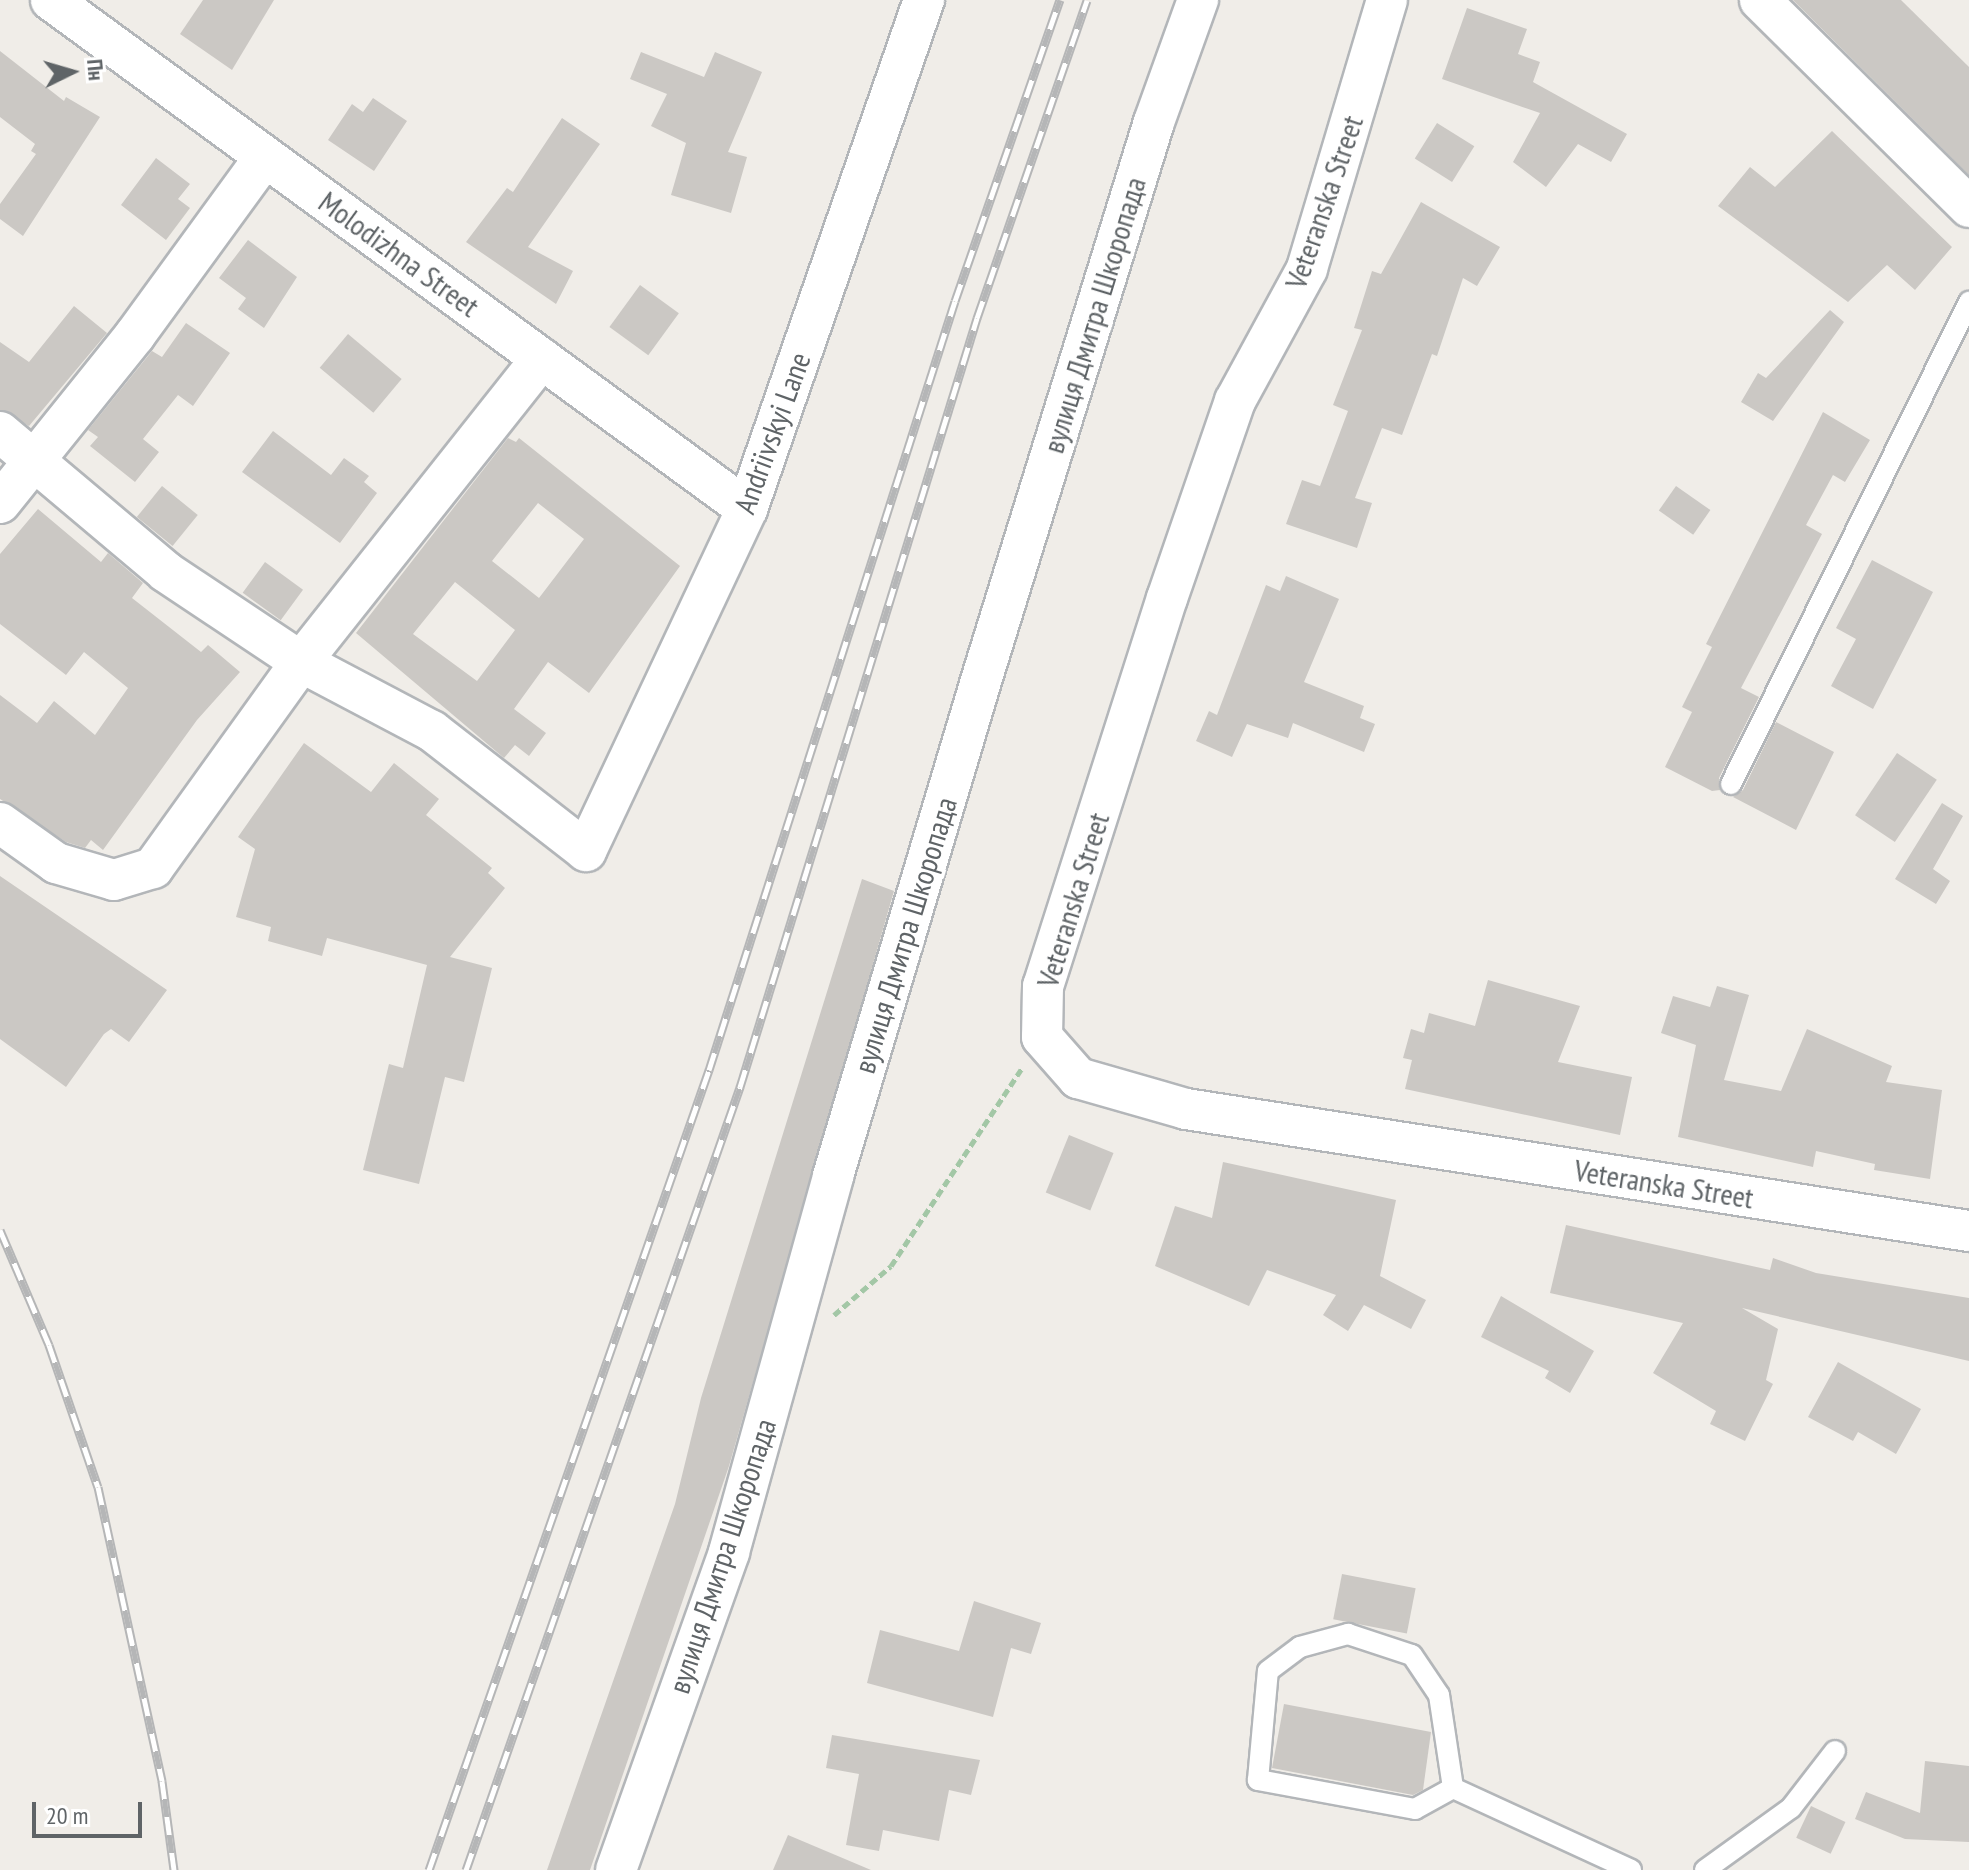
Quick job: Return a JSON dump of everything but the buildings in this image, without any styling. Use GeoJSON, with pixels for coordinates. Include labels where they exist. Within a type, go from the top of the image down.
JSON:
{"type":"FeatureCollection","features":[{"type":"Feature","properties":{"kind":"street","name":"Molodizhna Street"},"geometry":{"type":"LineString","coordinates":[[51,0],[747,509]]}},
{"type":"Feature","properties":{"kind":"street","name":"Andriivskyi Lane"},"geometry":{"type":"LineString","coordinates":[[301,662],[432,731],[586,851],[747,509],[924,0]]}},
{"type":"Feature","properties":{"kind":"street","name":"вулиця Дмитра Шкоропада"},"geometry":{"type":"LineString","coordinates":[[616,1870],[729,1552],[980,684],[1149,137],[1198,0]]}},
{"type":"Feature","properties":{"kind":"street","name":"Veteranska Street"},"geometry":{"type":"LineString","coordinates":[[1387,0],[1307,269],[1235,401],[1167,598],[1043,986],[1042,1037],[1078,1078],[1186,1109],[1969,1231]]}},
{"type":"Feature","properties":{"kind":"street"},"geometry":{"type":"LineString","coordinates":[[1760,0],[1969,207]]}},
{"type":"Feature","properties":{"kind":"street"},"geometry":{"type":"LineString","coordinates":[[0,503],[135,335],[265,157]]}},
{"type":"Feature","properties":{"kind":"street"},"geometry":{"type":"LineString","coordinates":[[0,823],[56,863],[71,868],[114,880],[153,868],[301,662],[541,359]]}},
{"type":"Feature","properties":{"kind":"street"},"geometry":{"type":"LineString","coordinates":[[0,432],[36,458],[166,572],[301,662]]}},
{"type":"Feature","properties":{"kind":"lane"},"geometry":{"type":"LineString","coordinates":[[1731,784],[1969,302]]}},
{"type":"Feature","properties":{"kind":"lane"},"geometry":{"type":"LineString","coordinates":[[1348,1634],[1412,1655],[1439,1695],[1453,1788],[1415,1809],[1258,1780],[1268,1671],[1300,1647],[1348,1634]]}},
{"type":"Feature","properties":{"kind":"lane"},"geometry":{"type":"LineString","coordinates":[[1705,1870],[1791,1808],[1835,1751]]}},
{"type":"Feature","properties":{"kind":"lane"},"geometry":{"type":"LineString","coordinates":[[1453,1788],[1631,1870]]}},
{"type":"Feature","properties":{"kind":"path"},"geometry":{"type":"LineString","coordinates":[[792,1328],[843,1312],[891,1266],[1042,1037]]}},
{"type":"Feature","properties":{"kind":"railway"},"geometry":{"type":"LineString","coordinates":[[429,1870],[709,1070],[955,301],[1060,0]]}},
{"type":"Feature","properties":{"kind":"railway"},"geometry":{"type":"LineString","coordinates":[[466,1870],[740,1087],[977,318],[1087,0]]}},
{"type":"Feature","properties":{"kind":"railway"},"geometry":{"type":"LineString","coordinates":[[0,1230],[49,1345],[98,1487],[162,1781],[174,1870]]}}]}
